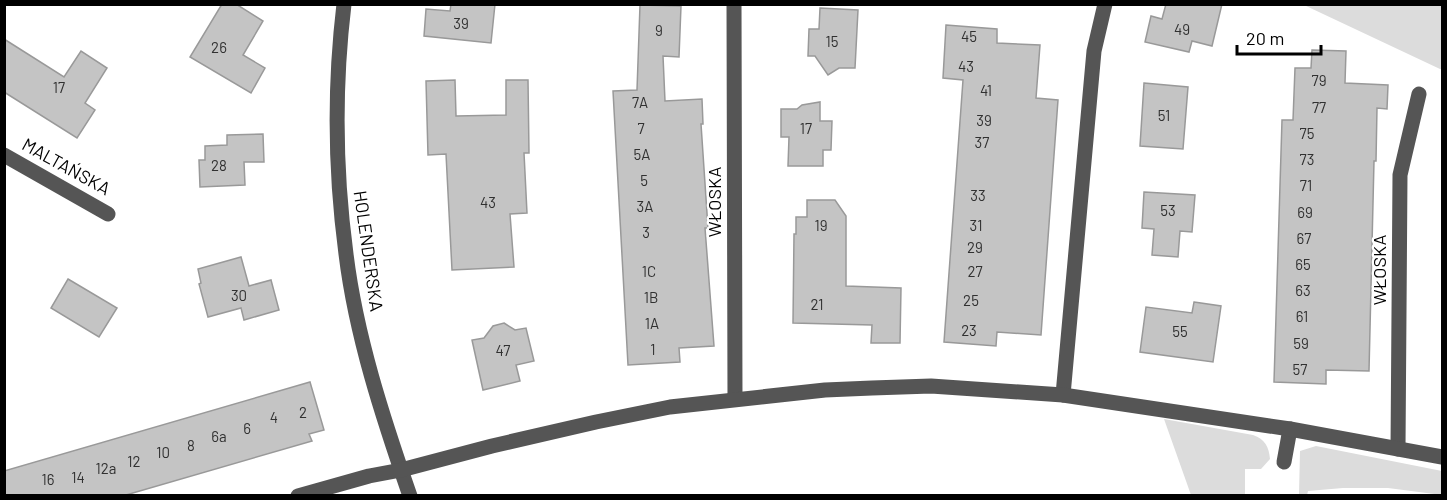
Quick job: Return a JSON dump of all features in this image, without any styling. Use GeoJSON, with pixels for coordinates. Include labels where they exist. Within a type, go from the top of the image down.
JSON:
{"type":"FeatureCollection","features":[{"type":"Feature","properties":{"kind":"street","name":"HOLENDERSKA"},"geometry":{"type":"LineString","coordinates":[[344,4],[336,108],[339,185],[346,256],[360,326],[388,432],[410,495]]}},
{"type":"Feature","properties":{"kind":"street","name":"WŁOSKA"},"geometry":{"type":"LineString","coordinates":[[734,4],[735,399]]}},
{"type":"Feature","properties":{"kind":"street"},"geometry":{"type":"LineString","coordinates":[[1063,395],[1094,51],[1105,4]]}},
{"type":"Feature","properties":{"kind":"street","name":"WŁOSKA"},"geometry":{"type":"LineString","coordinates":[[1398,449],[1400,175],[1419,94]]}},
{"type":"Feature","properties":{"kind":"street","name":"MALTAŃSKA"},"geometry":{"type":"LineString","coordinates":[[4,155],[108,214]]}},
{"type":"Feature","properties":{"kind":"street"},"geometry":{"type":"LineString","coordinates":[[298,495],[596,422],[670,407],[825,390],[931,386],[1063,395],[1290,429],[1443,457]]}},
{"type":"Feature","properties":{"kind":"street"},"geometry":{"type":"LineString","coordinates":[[1284,462],[1290,429]]}},
{"type":"Feature","properties":{"kind":"shaded area"},"geometry":{"type":"Polygon","coordinates":[[[1304,5],[1442,5],[1442,69],[1440,69],[1304,5]]]}},
{"type":"Feature","properties":{"kind":"shaded area"},"geometry":{"type":"Polygon","coordinates":[[[1164,419],[1253,435],[1266,444],[1270,459],[1261,469],[1245,469],[1245,495],[1191,495],[1164,419]]]}},
{"type":"Feature","properties":{"kind":"shaded area"},"geometry":{"type":"Polygon","coordinates":[[[1316,446],[1442,471],[1442,495],[1388,488],[1343,488],[1308,491],[1307,495],[1299,495],[1300,451],[1316,446]]]}},
{"type":"Feature","properties":{"kind":"building"},"geometry":{"type":"Polygon","coordinates":[[[222,4],[236,4],[263,21],[243,55],[265,68],[251,93],[190,57],[222,4]]]}},
{"type":"Feature","properties":{"kind":"building"},"geometry":{"type":"Polygon","coordinates":[[[451,4],[495,4],[491,43],[424,36],[426,9],[450,11],[451,4]]]}},
{"type":"Feature","properties":{"kind":"building"},"geometry":{"type":"Polygon","coordinates":[[[1166,4],[1222,4],[1212,46],[1192,41],[1189,52],[1145,42],[1151,16],[1162,19],[1166,4]]]}},
{"type":"Feature","properties":{"kind":"building"},"geometry":{"type":"Polygon","coordinates":[[[640,5],[681,6],[679,57],[663,56],[665,101],[702,99],[703,124],[701,124],[708,228],[705,228],[714,346],[679,348],[680,362],[628,365],[613,91],[637,90],[640,5]]]}},
{"type":"Feature","properties":{"kind":"building"},"geometry":{"type":"Polygon","coordinates":[[[820,8],[858,10],[855,68],[839,68],[828,75],[815,56],[808,56],[809,29],[819,29],[820,8]]]}},
{"type":"Feature","properties":{"kind":"building"},"geometry":{"type":"Polygon","coordinates":[[[946,25],[997,29],[997,43],[1040,45],[1036,98],[1058,100],[1041,335],[997,332],[996,346],[944,342],[963,80],[943,78],[946,25]]]}},
{"type":"Feature","properties":{"kind":"building"},"geometry":{"type":"Polygon","coordinates":[[[4,39],[64,77],[81,51],[107,68],[85,103],[95,110],[77,138],[4,92],[4,39]]]}},
{"type":"Feature","properties":{"kind":"building"},"geometry":{"type":"Polygon","coordinates":[[[1312,50],[1346,51],[1345,83],[1388,85],[1387,109],[1377,108],[1369,371],[1326,370],[1326,384],[1274,382],[1282,120],[1293,120],[1295,68],[1311,68],[1312,50]]]}},
{"type":"Feature","properties":{"kind":"building"},"geometry":{"type":"Polygon","coordinates":[[[455,80],[456,116],[506,115],[506,80],[528,80],[529,153],[524,153],[527,213],[510,214],[514,267],[452,270],[446,154],[428,155],[426,81],[455,80]]]}},
{"type":"Feature","properties":{"kind":"building"},"geometry":{"type":"Polygon","coordinates":[[[1144,83],[1188,87],[1183,149],[1140,146],[1144,83]]]}},
{"type":"Feature","properties":{"kind":"building"},"geometry":{"type":"Polygon","coordinates":[[[820,102],[820,121],[832,121],[831,150],[823,150],[823,166],[788,166],[789,137],[781,137],[781,109],[797,109],[802,105],[820,102]]]}},
{"type":"Feature","properties":{"kind":"building"},"geometry":{"type":"Polygon","coordinates":[[[263,134],[264,162],[244,162],[245,185],[200,187],[199,160],[205,160],[205,146],[227,145],[227,135],[263,134]]]}},
{"type":"Feature","properties":{"kind":"building"},"geometry":{"type":"Polygon","coordinates":[[[1144,192],[1195,195],[1192,232],[1180,231],[1178,257],[1152,255],[1154,229],[1142,228],[1144,192]]]}},
{"type":"Feature","properties":{"kind":"building"},"geometry":{"type":"Polygon","coordinates":[[[807,200],[835,200],[846,216],[846,286],[901,288],[900,343],[871,343],[872,325],[793,323],[794,234],[796,234],[796,217],[807,217],[807,200]]]}},
{"type":"Feature","properties":{"kind":"building"},"geometry":{"type":"Polygon","coordinates":[[[241,257],[249,286],[271,280],[279,310],[244,320],[241,308],[208,317],[199,284],[201,283],[198,269],[241,257]]]}},
{"type":"Feature","properties":{"kind":"building"},"geometry":{"type":"Polygon","coordinates":[[[68,279],[117,308],[99,337],[51,308],[68,279]]]}},
{"type":"Feature","properties":{"kind":"building"},"geometry":{"type":"Polygon","coordinates":[[[1194,302],[1221,306],[1213,362],[1140,352],[1146,307],[1192,313],[1194,302]]]}},
{"type":"Feature","properties":{"kind":"building"},"geometry":{"type":"Polygon","coordinates":[[[504,323],[515,330],[526,328],[534,361],[516,365],[520,381],[483,390],[472,340],[484,338],[493,326],[504,323]]]}},
{"type":"Feature","properties":{"kind":"building"},"geometry":{"type":"Polygon","coordinates":[[[310,382],[324,430],[309,434],[312,441],[126,495],[4,495],[4,471],[310,382]]]}}]}
